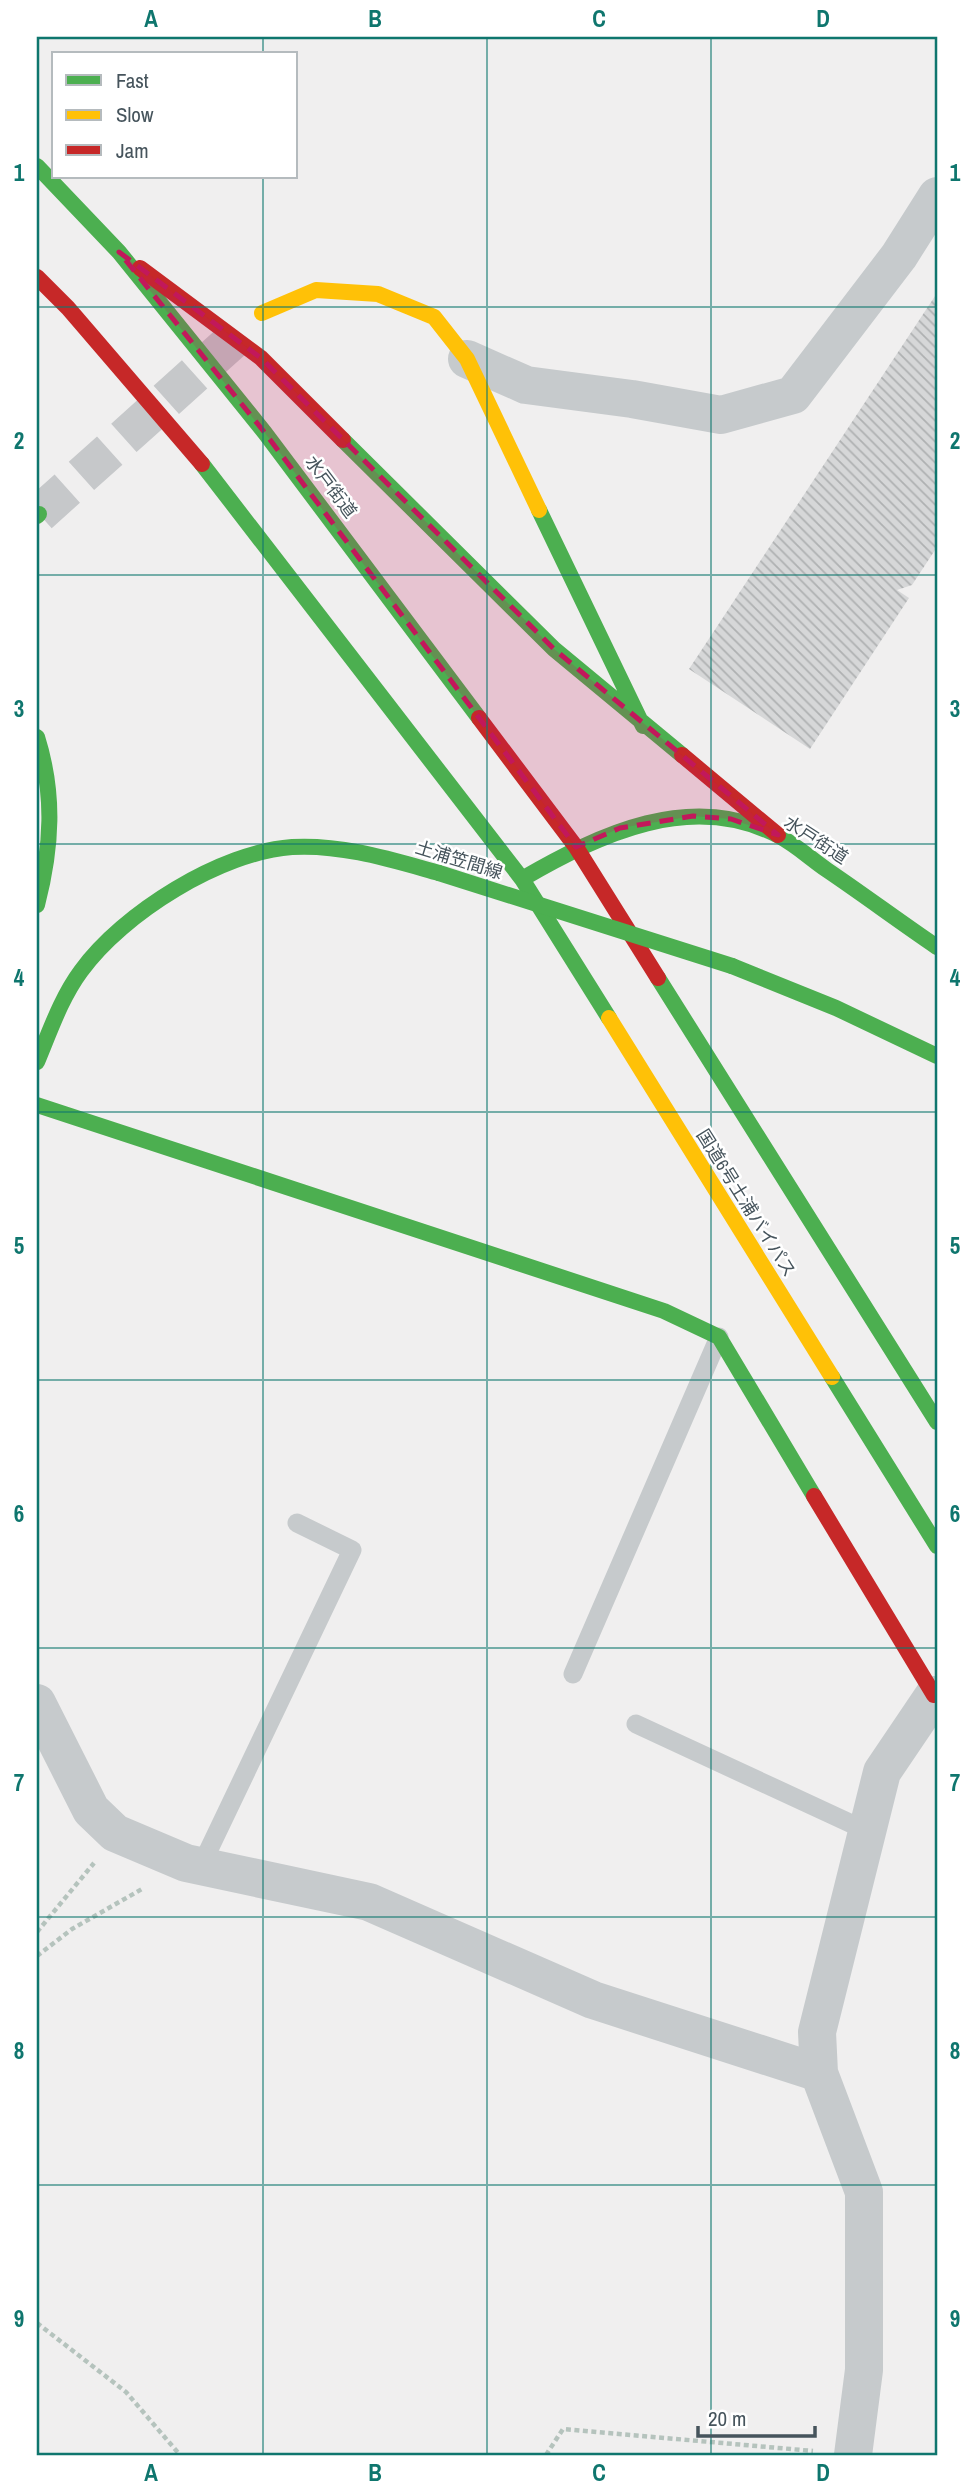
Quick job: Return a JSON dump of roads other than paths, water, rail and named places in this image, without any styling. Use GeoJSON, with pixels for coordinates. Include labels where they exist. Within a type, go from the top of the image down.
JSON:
{"type":"FeatureCollection","features":[{"type":"Feature","properties":{"kind":"main road","name":"水戸街道"},"geometry":{"type":"LineString","coordinates":[[37,166],[119,253],[281,453],[576,847]]}},
{"type":"Feature","properties":{"kind":"main road"},"geometry":{"type":"LineString","coordinates":[[119,253],[261,358],[502,600],[643,726],[778,835]]}},
{"type":"Feature","properties":{"kind":"main road"},"geometry":{"type":"LineString","coordinates":[[37,278],[68,308],[215,481],[331,635],[522,879]]}},
{"type":"Feature","properties":{"kind":"main road"},"geometry":{"type":"LineString","coordinates":[[262,313],[316,290],[378,294],[434,317],[467,359],[643,726]]}},
{"type":"Feature","properties":{"kind":"main road"},"geometry":{"type":"LineString","coordinates":[[37,737],[52,799],[49,863],[37,905]]}},
{"type":"Feature","properties":{"kind":"main road","name":"水戸街道"},"geometry":{"type":"LineString","coordinates":[[522,879],[576,847],[620,828],[657,819],[693,816],[731,819],[778,835],[937,947]]}},
{"type":"Feature","properties":{"kind":"main road","name":"土浦笠間線"},"geometry":{"type":"LineString","coordinates":[[37,1062],[63,1001],[88,962],[142,912],[193,878],[240,857],[292,847],[330,849],[380,857],[439,873],[732,966],[800,990],[851,1012],[937,1056]]}},
{"type":"Feature","properties":{"kind":"main road"},"geometry":{"type":"LineString","coordinates":[[576,847],[937,1422]]}},
{"type":"Feature","properties":{"kind":"main road","name":"国道6号土浦バイパス"},"geometry":{"type":"LineString","coordinates":[[522,879],[937,1546]]}},
{"type":"Feature","properties":{"kind":"main road"},"geometry":{"type":"LineString","coordinates":[[37,1105],[664,1311],[719,1337],[936,1697]]}},
{"type":"Feature","properties":{"kind":"street"},"geometry":{"type":"LineString","coordinates":[[467,359],[526,385],[632,399],[721,415],[793,395],[899,256],[937,196]]}},
{"type":"Feature","properties":{"kind":"street"},"geometry":{"type":"LineString","coordinates":[[853,2455],[863,2370],[864,2192],[818,2074],[817,2032],[882,1772],[936,1697]]}},
{"type":"Feature","properties":{"kind":"street"},"geometry":{"type":"LineString","coordinates":[[37,1703],[90,1810],[114,1833],[186,1863],[369,1902],[593,2000],[818,2074]]}},
{"type":"Feature","properties":{"kind":"lane"},"geometry":{"type":"LineString","coordinates":[[573,1674],[719,1337]]}},
{"type":"Feature","properties":{"kind":"lane"},"geometry":{"type":"LineString","coordinates":[[201,1866],[352,1550],[297,1523]]}},
{"type":"Feature","properties":{"kind":"lane"},"geometry":{"type":"LineString","coordinates":[[636,1724],[867,1831]]}},
{"type":"Feature","properties":{"kind":"tunnel"},"geometry":{"type":"LineString","coordinates":[[39,514],[233,340]]}}]}
